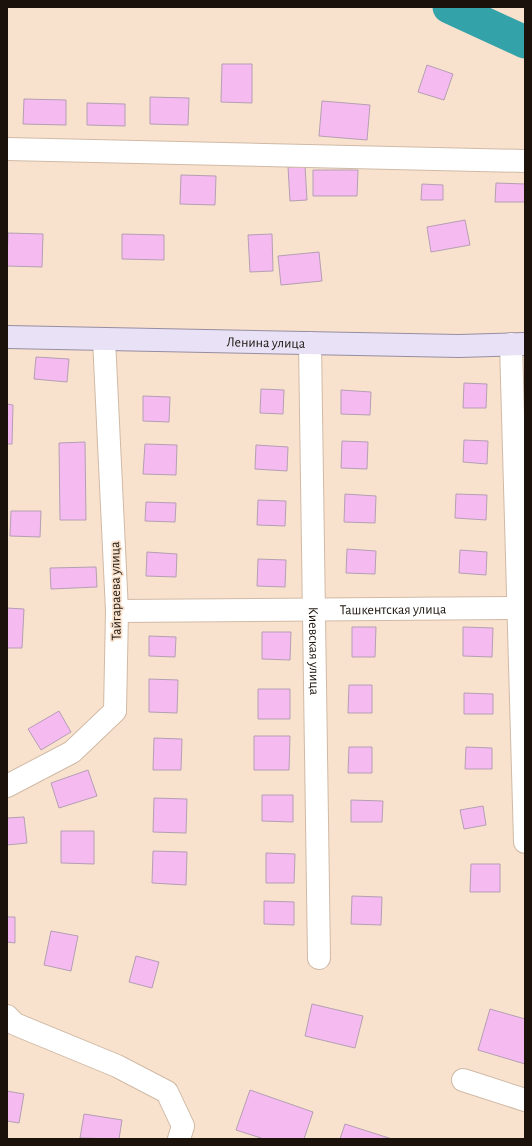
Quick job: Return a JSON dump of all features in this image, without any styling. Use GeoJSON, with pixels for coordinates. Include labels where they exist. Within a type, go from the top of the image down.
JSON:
{"type":"FeatureCollection","features":[{"type":"Feature","properties":{"kind":"main road","name":"Ленина улица"},"geometry":{"type":"LineString","coordinates":[[7,337],[459,346],[518,344]]}},
{"type":"Feature","properties":{"kind":"street"},"geometry":{"type":"LineString","coordinates":[[7,149],[525,161]]}},
{"type":"Feature","properties":{"kind":"street","name":"Тайгараева улица"},"geometry":{"type":"LineString","coordinates":[[7,786],[72,752],[115,710],[117,611],[104,339]]}},
{"type":"Feature","properties":{"kind":"street","name":"Киевская улица"},"geometry":{"type":"LineString","coordinates":[[310,343],[320,958]]}},
{"type":"Feature","properties":{"kind":"street"},"geometry":{"type":"LineString","coordinates":[[518,344],[525,842]]}},
{"type":"Feature","properties":{"kind":"street","name":"Ташкентская улица"},"geometry":{"type":"LineString","coordinates":[[117,611],[522,608]]}},
{"type":"Feature","properties":{"kind":"street"},"geometry":{"type":"LineString","coordinates":[[7,1016],[15,1024],[117,1066],[167,1092],[183,1126],[179,1139]]}},
{"type":"Feature","properties":{"kind":"street"},"geometry":{"type":"LineString","coordinates":[[463,1080],[525,1100]]}},
{"type":"Feature","properties":{"kind":"building"},"geometry":{"type":"Polygon","coordinates":[[[222,64],[252,64],[252,103],[221,102],[222,64]]]}},
{"type":"Feature","properties":{"kind":"building"},"geometry":{"type":"Polygon","coordinates":[[[427,65],[453,74],[444,100],[418,92],[427,65]]]}},
{"type":"Feature","properties":{"kind":"building"},"geometry":{"type":"Polygon","coordinates":[[[150,97],[189,98],[188,125],[150,124],[150,97]]]}},
{"type":"Feature","properties":{"kind":"building"},"geometry":{"type":"Polygon","coordinates":[[[24,99],[66,100],[66,125],[23,124],[24,99]]]}},
{"type":"Feature","properties":{"kind":"building"},"geometry":{"type":"Polygon","coordinates":[[[322,101],[370,105],[367,140],[319,136],[322,101]]]}},
{"type":"Feature","properties":{"kind":"building"},"geometry":{"type":"Polygon","coordinates":[[[87,103],[125,104],[125,126],[87,125],[87,103]]]}},
{"type":"Feature","properties":{"kind":"building"},"geometry":{"type":"Polygon","coordinates":[[[305,166],[307,200],[290,201],[288,167],[305,166]]]}},
{"type":"Feature","properties":{"kind":"building"},"geometry":{"type":"Polygon","coordinates":[[[313,170],[358,170],[357,196],[313,196],[313,170]]]}},
{"type":"Feature","properties":{"kind":"building"},"geometry":{"type":"Polygon","coordinates":[[[181,175],[216,176],[215,205],[180,204],[181,175]]]}},
{"type":"Feature","properties":{"kind":"building"},"geometry":{"type":"Polygon","coordinates":[[[496,183],[525,184],[525,202],[495,202],[496,183]]]}},
{"type":"Feature","properties":{"kind":"building"},"geometry":{"type":"Polygon","coordinates":[[[422,184],[443,185],[443,200],[421,200],[422,184]]]}},
{"type":"Feature","properties":{"kind":"building"},"geometry":{"type":"Polygon","coordinates":[[[465,220],[470,245],[431,252],[427,227],[465,220]]]}},
{"type":"Feature","properties":{"kind":"building"},"geometry":{"type":"Polygon","coordinates":[[[8,233],[43,234],[42,267],[7,266],[8,233]]]}},
{"type":"Feature","properties":{"kind":"building"},"geometry":{"type":"Polygon","coordinates":[[[122,234],[164,235],[164,260],[122,259],[122,234]]]}},
{"type":"Feature","properties":{"kind":"building"},"geometry":{"type":"Polygon","coordinates":[[[272,234],[273,271],[250,272],[248,235],[272,234]]]}},
{"type":"Feature","properties":{"kind":"building"},"geometry":{"type":"Polygon","coordinates":[[[319,252],[322,281],[281,285],[278,256],[319,252]]]}},
{"type":"Feature","properties":{"kind":"building"},"geometry":{"type":"Polygon","coordinates":[[[36,357],[69,359],[67,382],[34,379],[36,357]]]}},
{"type":"Feature","properties":{"kind":"building"},"geometry":{"type":"Polygon","coordinates":[[[464,383],[487,384],[486,408],[463,408],[464,383]]]}},
{"type":"Feature","properties":{"kind":"building"},"geometry":{"type":"Polygon","coordinates":[[[261,389],[284,390],[283,414],[260,413],[261,389]]]}},
{"type":"Feature","properties":{"kind":"building"},"geometry":{"type":"Polygon","coordinates":[[[341,390],[371,392],[370,415],[341,414],[341,390]]]}},
{"type":"Feature","properties":{"kind":"building"},"geometry":{"type":"Polygon","coordinates":[[[143,396],[170,397],[169,422],[143,421],[143,396]]]}},
{"type":"Feature","properties":{"kind":"building"},"geometry":{"type":"Polygon","coordinates":[[[7,404],[13,405],[12,444],[7,444],[7,404]]]}},
{"type":"Feature","properties":{"kind":"building"},"geometry":{"type":"Polygon","coordinates":[[[464,440],[488,441],[487,464],[463,462],[464,440]]]}},
{"type":"Feature","properties":{"kind":"building"},"geometry":{"type":"Polygon","coordinates":[[[342,441],[368,442],[367,469],[341,468],[342,441]]]}},
{"type":"Feature","properties":{"kind":"building"},"geometry":{"type":"Polygon","coordinates":[[[85,442],[86,520],[60,520],[59,443],[85,442]]]}},
{"type":"Feature","properties":{"kind":"building"},"geometry":{"type":"Polygon","coordinates":[[[145,444],[177,445],[176,475],[143,474],[145,444]]]}},
{"type":"Feature","properties":{"kind":"building"},"geometry":{"type":"Polygon","coordinates":[[[256,445],[288,447],[287,471],[255,469],[256,445]]]}},
{"type":"Feature","properties":{"kind":"building"},"geometry":{"type":"Polygon","coordinates":[[[345,494],[376,496],[375,523],[344,522],[345,494]]]}},
{"type":"Feature","properties":{"kind":"building"},"geometry":{"type":"Polygon","coordinates":[[[456,494],[487,495],[486,520],[455,518],[456,494]]]}},
{"type":"Feature","properties":{"kind":"building"},"geometry":{"type":"Polygon","coordinates":[[[258,500],[286,501],[285,526],[257,525],[258,500]]]}},
{"type":"Feature","properties":{"kind":"building"},"geometry":{"type":"Polygon","coordinates":[[[146,502],[176,503],[175,522],[145,521],[146,502]]]}},
{"type":"Feature","properties":{"kind":"building"},"geometry":{"type":"Polygon","coordinates":[[[11,511],[41,511],[40,537],[10,536],[11,511]]]}},
{"type":"Feature","properties":{"kind":"building"},"geometry":{"type":"Polygon","coordinates":[[[347,549],[376,551],[375,574],[346,573],[347,549]]]}},
{"type":"Feature","properties":{"kind":"building"},"geometry":{"type":"Polygon","coordinates":[[[460,550],[487,552],[486,575],[459,573],[460,550]]]}},
{"type":"Feature","properties":{"kind":"building"},"geometry":{"type":"Polygon","coordinates":[[[147,552],[177,554],[176,577],[146,576],[147,552]]]}},
{"type":"Feature","properties":{"kind":"building"},"geometry":{"type":"Polygon","coordinates":[[[258,559],[286,560],[285,587],[257,586],[258,559]]]}},
{"type":"Feature","properties":{"kind":"building"},"geometry":{"type":"Polygon","coordinates":[[[96,567],[97,587],[51,589],[50,568],[96,567]]]}},
{"type":"Feature","properties":{"kind":"building"},"geometry":{"type":"Polygon","coordinates":[[[7,608],[24,609],[22,648],[7,648],[7,608]]]}},
{"type":"Feature","properties":{"kind":"building"},"geometry":{"type":"Polygon","coordinates":[[[352,627],[376,627],[375,657],[352,657],[352,627]]]}},
{"type":"Feature","properties":{"kind":"building"},"geometry":{"type":"Polygon","coordinates":[[[463,627],[493,628],[492,657],[463,656],[463,627]]]}},
{"type":"Feature","properties":{"kind":"building"},"geometry":{"type":"Polygon","coordinates":[[[262,632],[291,632],[290,660],[262,659],[262,632]]]}},
{"type":"Feature","properties":{"kind":"building"},"geometry":{"type":"Polygon","coordinates":[[[149,636],[176,637],[175,657],[149,656],[149,636]]]}},
{"type":"Feature","properties":{"kind":"building"},"geometry":{"type":"Polygon","coordinates":[[[149,679],[178,680],[177,713],[149,712],[149,679]]]}},
{"type":"Feature","properties":{"kind":"building"},"geometry":{"type":"Polygon","coordinates":[[[349,685],[372,685],[372,713],[348,713],[349,685]]]}},
{"type":"Feature","properties":{"kind":"building"},"geometry":{"type":"Polygon","coordinates":[[[258,689],[290,689],[290,719],[258,719],[258,689]]]}},
{"type":"Feature","properties":{"kind":"building"},"geometry":{"type":"Polygon","coordinates":[[[464,693],[493,694],[493,714],[464,714],[464,693]]]}},
{"type":"Feature","properties":{"kind":"building"},"geometry":{"type":"Polygon","coordinates":[[[59,711],[71,732],[41,750],[28,729],[59,711]]]}},
{"type":"Feature","properties":{"kind":"building"},"geometry":{"type":"Polygon","coordinates":[[[254,736],[290,736],[289,770],[254,770],[254,736]]]}},
{"type":"Feature","properties":{"kind":"building"},"geometry":{"type":"Polygon","coordinates":[[[154,738],[182,739],[181,770],[153,770],[154,738]]]}},
{"type":"Feature","properties":{"kind":"building"},"geometry":{"type":"Polygon","coordinates":[[[349,747],[372,747],[372,773],[348,773],[349,747]]]}},
{"type":"Feature","properties":{"kind":"building"},"geometry":{"type":"Polygon","coordinates":[[[466,747],[492,748],[492,769],[465,769],[466,747]]]}},
{"type":"Feature","properties":{"kind":"building"},"geometry":{"type":"Polygon","coordinates":[[[88,770],[97,796],[59,808],[51,783],[88,770]]]}},
{"type":"Feature","properties":{"kind":"building"},"geometry":{"type":"Polygon","coordinates":[[[262,795],[293,795],[293,822],[262,821],[262,795]]]}},
{"type":"Feature","properties":{"kind":"building"},"geometry":{"type":"Polygon","coordinates":[[[154,798],[187,799],[186,833],[153,832],[154,798]]]}},
{"type":"Feature","properties":{"kind":"building"},"geometry":{"type":"Polygon","coordinates":[[[351,800],[383,801],[382,822],[351,822],[351,800]]]}},
{"type":"Feature","properties":{"kind":"building"},"geometry":{"type":"Polygon","coordinates":[[[483,806],[486,825],[464,829],[460,810],[483,806]]]}},
{"type":"Feature","properties":{"kind":"building"},"geometry":{"type":"Polygon","coordinates":[[[24,817],[27,843],[7,845],[7,818],[24,817]]]}},
{"type":"Feature","properties":{"kind":"building"},"geometry":{"type":"Polygon","coordinates":[[[61,831],[94,831],[94,864],[61,863],[61,831]]]}},
{"type":"Feature","properties":{"kind":"building"},"geometry":{"type":"Polygon","coordinates":[[[153,851],[187,852],[186,885],[152,883],[153,851]]]}},
{"type":"Feature","properties":{"kind":"building"},"geometry":{"type":"Polygon","coordinates":[[[266,853],[295,854],[294,883],[266,883],[266,853]]]}},
{"type":"Feature","properties":{"kind":"building"},"geometry":{"type":"Polygon","coordinates":[[[471,864],[500,864],[500,892],[470,892],[471,864]]]}},
{"type":"Feature","properties":{"kind":"building"},"geometry":{"type":"Polygon","coordinates":[[[352,896],[382,897],[381,925],[351,924],[352,896]]]}},
{"type":"Feature","properties":{"kind":"building"},"geometry":{"type":"Polygon","coordinates":[[[264,901],[294,902],[294,925],[264,924],[264,901]]]}},
{"type":"Feature","properties":{"kind":"building"},"geometry":{"type":"Polygon","coordinates":[[[7,917],[15,917],[15,943],[7,942],[7,917]]]}},
{"type":"Feature","properties":{"kind":"building"},"geometry":{"type":"Polygon","coordinates":[[[51,931],[78,936],[71,971],[44,965],[51,931]]]}},
{"type":"Feature","properties":{"kind":"building"},"geometry":{"type":"Polygon","coordinates":[[[136,956],[159,962],[152,988],[129,982],[136,956]]]}},
{"type":"Feature","properties":{"kind":"building"},"geometry":{"type":"Polygon","coordinates":[[[312,1004],[363,1016],[355,1048],[305,1036],[312,1004]]]}},
{"type":"Feature","properties":{"kind":"building"},"geometry":{"type":"Polygon","coordinates":[[[490,1009],[525,1019],[525,1064],[478,1050],[490,1009]]]}},
{"type":"Feature","properties":{"kind":"building"},"geometry":{"type":"Polygon","coordinates":[[[250,1090],[313,1112],[304,1139],[264,1139],[236,1130],[250,1090]]]}},
{"type":"Feature","properties":{"kind":"building"},"geometry":{"type":"Polygon","coordinates":[[[7,1091],[24,1094],[19,1123],[7,1121],[7,1091]]]}},
{"type":"Feature","properties":{"kind":"building"},"geometry":{"type":"Polygon","coordinates":[[[84,1114],[122,1120],[119,1139],[80,1138],[84,1114]]]}},
{"type":"Feature","properties":{"kind":"building"},"geometry":{"type":"Polygon","coordinates":[[[345,1124],[392,1139],[340,1139],[345,1124]]]}},
{"type":"Feature","properties":{"kind":"waterway"},"geometry":{"type":"LineString","coordinates":[[449,7],[525,42]]}}]}
